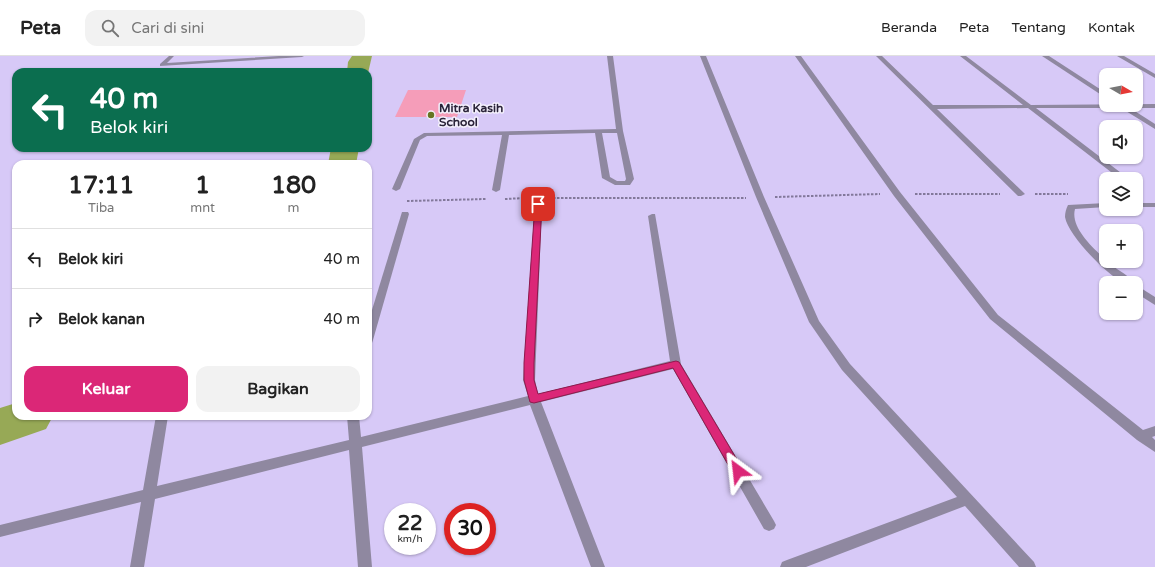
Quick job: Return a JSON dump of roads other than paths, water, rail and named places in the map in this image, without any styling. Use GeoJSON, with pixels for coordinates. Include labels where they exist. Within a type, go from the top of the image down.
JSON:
{"type":"FeatureCollection","features":[{"type":"Feature","properties":{"kind":"street"},"geometry":{"type":"LineString","coordinates":[[598,132],[606,178],[612,182],[622,184],[627,183],[630,179],[620,132],[610,56]]}},
{"type":"Feature","properties":{"kind":"street"},"geometry":{"type":"LineString","coordinates":[[703,56],[760,198],[814,322],[846,368],[1029,567]]}},
{"type":"Feature","properties":{"kind":"street"},"geometry":{"type":"LineString","coordinates":[[798,56],[897,194],[994,317],[1024,343],[1155,447]]}},
{"type":"Feature","properties":{"kind":"street"},"geometry":{"type":"LineString","coordinates":[[879,56],[1021,194]]}},
{"type":"Feature","properties":{"kind":"street"},"geometry":{"type":"LineString","coordinates":[[962,56],[1116,172]]}},
{"type":"Feature","properties":{"kind":"street"},"geometry":{"type":"LineString","coordinates":[[1045,56],[1099,91]]}},
{"type":"Feature","properties":{"kind":"street"},"geometry":{"type":"LineString","coordinates":[[1120,56],[1155,76]]}},
{"type":"Feature","properties":{"kind":"street"},"geometry":{"type":"LineString","coordinates":[[933,107],[1099,106]]}},
{"type":"Feature","properties":{"kind":"street"},"geometry":{"type":"LineString","coordinates":[[1143,106],[1155,106]]}},
{"type":"Feature","properties":{"kind":"street"},"geometry":{"type":"LineString","coordinates":[[1131,112],[1155,127]]}},
{"type":"Feature","properties":{"kind":"street"},"geometry":{"type":"LineString","coordinates":[[496,190],[506,132]]}},
{"type":"Feature","properties":{"kind":"street"},"geometry":{"type":"LineString","coordinates":[[396,189],[417,139],[421,135],[433,133],[620,132]]}},
{"type":"Feature","properties":{"kind":"street"},"geometry":{"type":"LineString","coordinates":[[538,204],[529,380],[534,399],[598,567]]}},
{"type":"Feature","properties":{"kind":"street"},"geometry":{"type":"LineString","coordinates":[[1099,205],[1072,207],[1068,211],[1069,219],[1087,246],[1120,276]]}},
{"type":"Feature","properties":{"kind":"street"},"geometry":{"type":"LineString","coordinates":[[1143,205],[1155,205]]}},
{"type":"Feature","properties":{"kind":"street"},"geometry":{"type":"LineString","coordinates":[[372,327],[406,214]]}},
{"type":"Feature","properties":{"kind":"street"},"geometry":{"type":"LineString","coordinates":[[652,216],[676,364],[769,525]]}},
{"type":"Feature","properties":{"kind":"street"},"geometry":{"type":"LineString","coordinates":[[1143,293],[1155,302]]}},
{"type":"Feature","properties":{"kind":"street"},"geometry":{"type":"LineString","coordinates":[[0,532],[676,364]]}},
{"type":"Feature","properties":{"kind":"street"},"geometry":{"type":"LineString","coordinates":[[137,567],[161,420]]}},
{"type":"Feature","properties":{"kind":"street"},"geometry":{"type":"LineString","coordinates":[[353,420],[364,567]]}},
{"type":"Feature","properties":{"kind":"street"},"geometry":{"type":"LineString","coordinates":[[1141,436],[1155,431]]}},
{"type":"Feature","properties":{"kind":"street"},"geometry":{"type":"LineString","coordinates":[[787,567],[966,500]]}},
{"type":"Feature","properties":{"kind":"lane"},"geometry":{"type":"LineString","coordinates":[[172,56],[162,64],[302,56]]}},
{"type":"Feature","properties":{"kind":"waterway"},"geometry":{"type":"LineString","coordinates":[[358,68],[362,56]]}},
{"type":"Feature","properties":{"kind":"waterway"},"geometry":{"type":"LineString","coordinates":[[343,160],[344,152]]}},
{"type":"Feature","properties":{"kind":"waterway"},"geometry":{"type":"LineString","coordinates":[[0,427],[19,420]]}},
{"type":"Feature","properties":{"kind":"place","name":"Mitra Kasih School"},"geometry":{"type":"Point","coordinates":[431,115]}}]}
